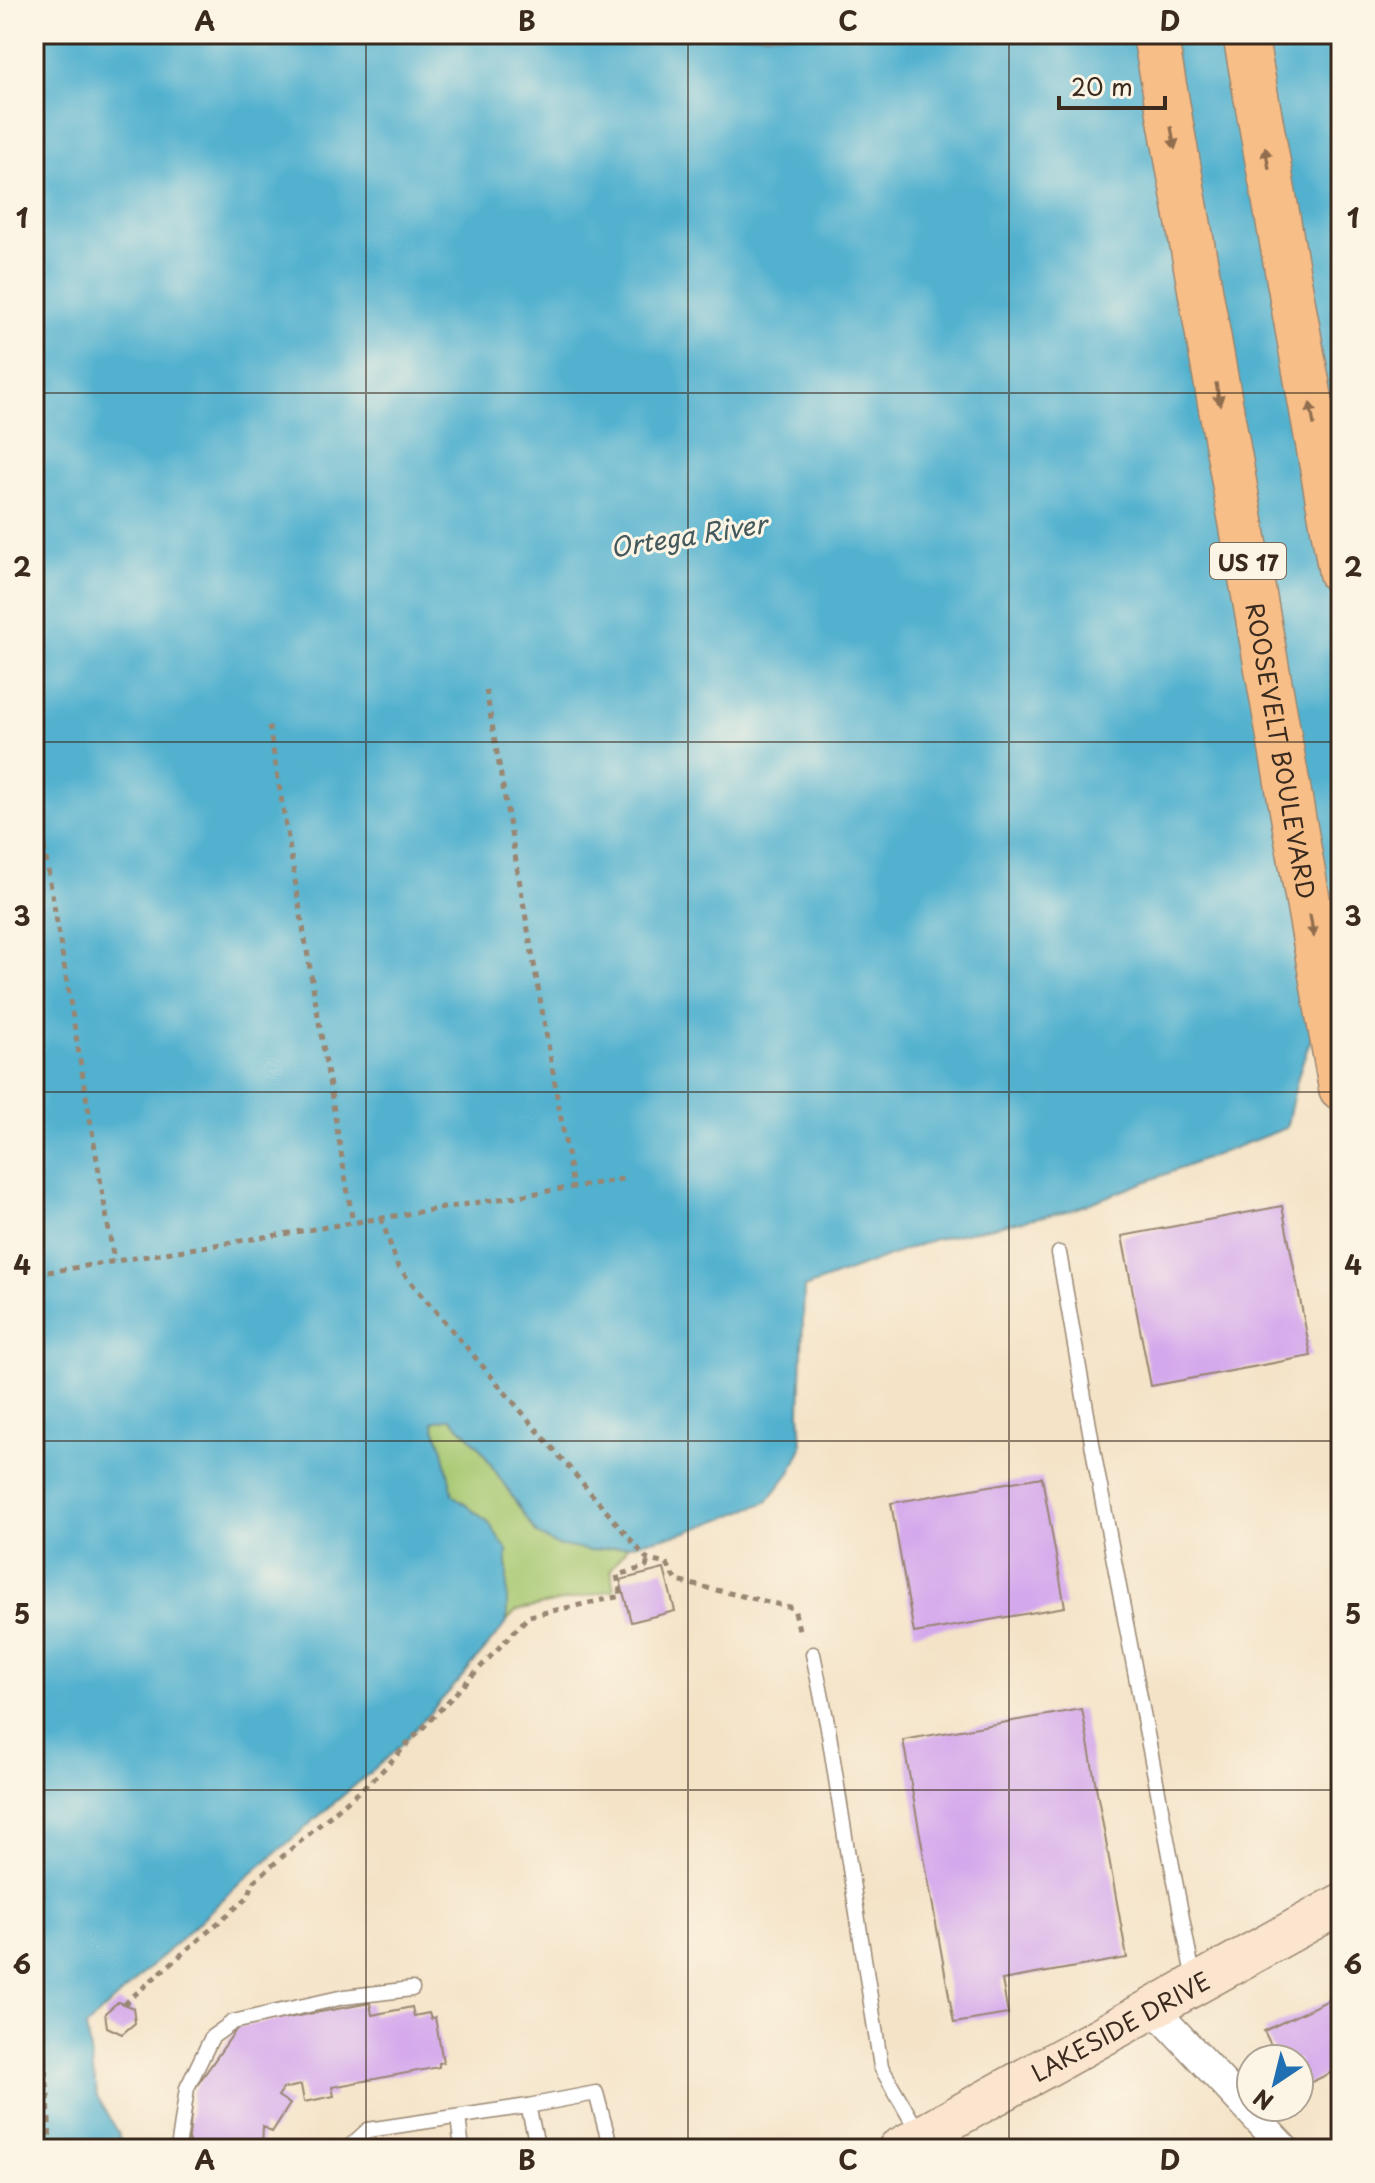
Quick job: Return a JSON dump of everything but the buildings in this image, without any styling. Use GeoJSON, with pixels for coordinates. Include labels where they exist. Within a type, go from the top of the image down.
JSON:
{"type":"FeatureCollection","features":[{"type":"Feature","properties":{"kind":"highway","name":"ROOSEVELT BOULEVARD"},"geometry":{"type":"LineString","coordinates":[[1155,34],[1341,1088]]}},
{"type":"Feature","properties":{"kind":"highway"},"geometry":{"type":"LineString","coordinates":[[1245,34],[1341,573]]}},
{"type":"Feature","properties":{"kind":"street","name":"LAKESIDE DRIVE"},"geometry":{"type":"LineString","coordinates":[[909,2142],[1341,1904]]}},
{"type":"Feature","properties":{"kind":"street"},"geometry":{"type":"LineString","coordinates":[[1153,2008],[1285,2149]]}},
{"type":"Feature","properties":{"kind":"lane"},"geometry":{"type":"LineString","coordinates":[[1059,1253],[1194,1985]]}},
{"type":"Feature","properties":{"kind":"lane"},"geometry":{"type":"LineString","coordinates":[[813,1654],[828,1728],[881,2067],[909,2142]]}},
{"type":"Feature","properties":{"kind":"lane"},"geometry":{"type":"LineString","coordinates":[[178,2149],[187,2088],[212,2037],[233,2022],[344,1997],[412,1989]]}},
{"type":"Feature","properties":{"kind":"lane"},"geometry":{"type":"LineString","coordinates":[[347,2149],[368,2130],[596,2093],[611,2149]]}},
{"type":"Feature","properties":{"kind":"lane"},"geometry":{"type":"LineString","coordinates":[[528,2106],[538,2149]]}},
{"type":"Feature","properties":{"kind":"lane"},"geometry":{"type":"LineString","coordinates":[[458,2117],[462,2149]]}},
{"type":"Feature","properties":{"kind":"path"},"geometry":{"type":"LineString","coordinates":[[486,690],[573,1187]]}},
{"type":"Feature","properties":{"kind":"path"},"geometry":{"type":"LineString","coordinates":[[269,726],[353,1223]]}},
{"type":"Feature","properties":{"kind":"path"},"geometry":{"type":"LineString","coordinates":[[34,787],[114,1261]]}},
{"type":"Feature","properties":{"kind":"path"},"geometry":{"type":"LineString","coordinates":[[48,1272],[623,1179]]}},
{"type":"Feature","properties":{"kind":"path"},"geometry":{"type":"LineString","coordinates":[[381,1218],[398,1267],[648,1560],[667,1564],[677,1581],[794,1608],[798,1632]]}},
{"type":"Feature","properties":{"kind":"path"},"geometry":{"type":"LineString","coordinates":[[124,2004],[248,1897],[254,1881],[379,1774],[529,1616],[621,1596],[617,1575],[646,1567],[648,1560]]}},
{"type":"Feature","properties":{"kind":"path"},"geometry":{"type":"LineString","coordinates":[[34,1975],[48,2093],[50,2149]]}},
{"type":"Feature","properties":{"kind":"green space"},"geometry":{"type":"Polygon","coordinates":[[[451,1418],[478,1445],[537,1534],[589,1551],[629,1545],[611,1569],[614,1590],[516,1611],[507,1621],[506,1588],[488,1522],[452,1495],[443,1450],[433,1422],[451,1418]]]}},
{"type":"Feature","properties":{"kind":"water","name":"Ortega River"},"geometry":{"type":"Polygon","coordinates":[[[34,34],[1341,34],[1341,948],[1331,989],[1299,1073],[1286,1128],[1072,1210],[932,1240],[804,1288],[800,1412],[802,1447],[791,1471],[767,1502],[687,1532],[589,1551],[556,1545],[537,1534],[478,1445],[451,1418],[433,1422],[453,1495],[488,1522],[507,1550],[507,1621],[456,1684],[395,1751],[237,1886],[86,2027],[97,2096],[118,2132],[122,2149],[36,2149],[34,2123],[34,34]]]}}]}
